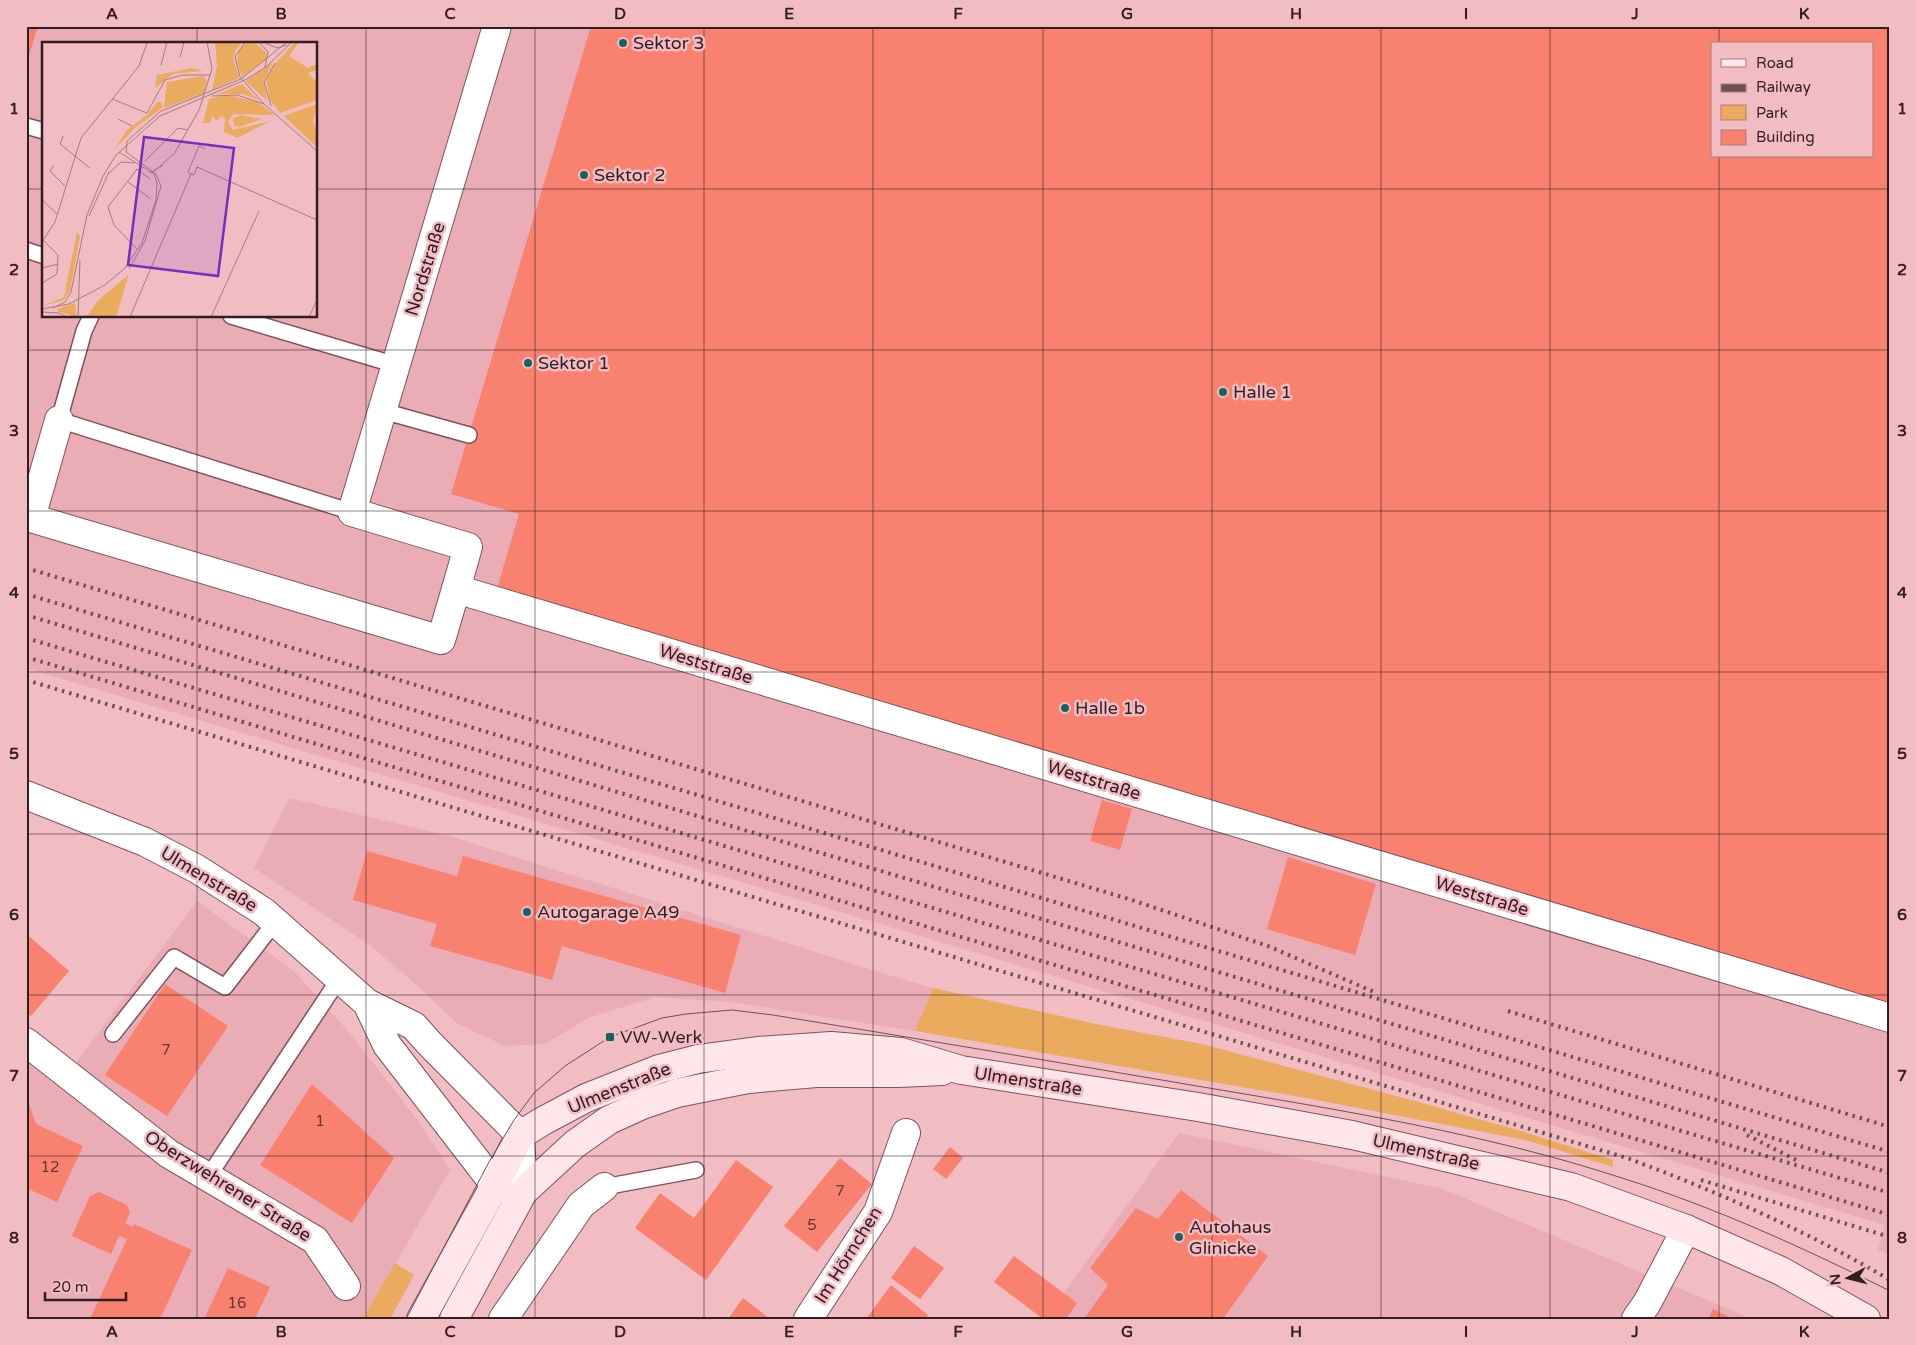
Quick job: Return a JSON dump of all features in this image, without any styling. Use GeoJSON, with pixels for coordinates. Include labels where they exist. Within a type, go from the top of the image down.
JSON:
{"type":"FeatureCollection","features":[{"type":"Feature","properties":{"kind":"main road","name":"Ulmenstraße"},"geometry":{"type":"LineString","coordinates":[[520,1135],[586,1098],[659,1069],[698,1059],[757,1051],[831,1046],[901,1052],[961,1070],[1198,1107],[1352,1135],[1571,1188],[1686,1229],[1781,1271],[1866,1319]]}},
{"type":"Feature","properties":{"kind":"main road","name":"Ulmenstraße"},"geometry":{"type":"LineString","coordinates":[[454,1319],[524,1192],[575,1144],[609,1120],[642,1105],[677,1093],[748,1079],[816,1073],[899,1073],[961,1070]]}},
{"type":"Feature","properties":{"kind":"main road"},"geometry":{"type":"LineString","coordinates":[[421,1319],[496,1185],[520,1135]]}},
{"type":"Feature","properties":{"kind":"street","name":"Nordstraße"},"geometry":{"type":"LineString","coordinates":[[352,512],[497,26]]}},
{"type":"Feature","properties":{"kind":"street"},"geometry":{"type":"LineString","coordinates":[[59,420],[31,518],[441,640],[468,547],[352,512]]}},
{"type":"Feature","properties":{"kind":"street","name":"Weststraße"},"geometry":{"type":"LineString","coordinates":[[456,589],[1890,1018]]}},
{"type":"Feature","properties":{"kind":"street","name":"Ulmenstraße"},"geometry":{"type":"LineString","coordinates":[[26,795],[145,842],[197,869],[264,912],[367,1003],[414,1026],[520,1135]]}},
{"type":"Feature","properties":{"kind":"street","name":"Ulmenstraße"},"geometry":{"type":"LineString","coordinates":[[367,1003],[387,1045],[496,1185]]}},
{"type":"Feature","properties":{"kind":"street","name":"Oberzwehrener Straße"},"geometry":{"type":"LineString","coordinates":[[26,1042],[169,1154],[315,1240],[346,1286]]}},
{"type":"Feature","properties":{"kind":"street","name":"Im Hörnchen"},"geometry":{"type":"LineString","coordinates":[[808,1319],[878,1212],[906,1133]]}},
{"type":"Feature","properties":{"kind":"street"},"geometry":{"type":"LineString","coordinates":[[496,1185],[524,1192],[520,1135]]}},
{"type":"Feature","properties":{"kind":"street"},"geometry":{"type":"LineString","coordinates":[[503,1319],[581,1205],[604,1187]]}},
{"type":"Feature","properties":{"kind":"street"},"geometry":{"type":"LineString","coordinates":[[1636,1319],[1647,1303],[1686,1229]]}},
{"type":"Feature","properties":{"kind":"lane"},"geometry":{"type":"LineString","coordinates":[[26,126],[42,131]]}},
{"type":"Feature","properties":{"kind":"lane"},"geometry":{"type":"LineString","coordinates":[[26,250],[42,255]]}},
{"type":"Feature","properties":{"kind":"lane"},"geometry":{"type":"LineString","coordinates":[[90,318],[84,330],[59,420],[352,512]]}},
{"type":"Feature","properties":{"kind":"lane"},"geometry":{"type":"LineString","coordinates":[[238,318],[396,365]]}},
{"type":"Feature","properties":{"kind":"lane"},"geometry":{"type":"LineString","coordinates":[[383,411],[469,435]]}},
{"type":"Feature","properties":{"kind":"lane"},"geometry":{"type":"LineString","coordinates":[[113,1034],[174,957],[225,988],[275,922]]}},
{"type":"Feature","properties":{"kind":"lane"},"geometry":{"type":"LineString","coordinates":[[208,1177],[339,979]]}},
{"type":"Feature","properties":{"kind":"lane"},"geometry":{"type":"LineString","coordinates":[[604,1187],[696,1170]]}},
{"type":"Feature","properties":{"kind":"shaded area"},"geometry":{"type":"Polygon","coordinates":[[[38,26],[1890,26],[1890,1255],[1878,1250],[1885,1225],[26,668],[26,64],[38,26]]]}},
{"type":"Feature","properties":{"kind":"shaded area"},"geometry":{"type":"Polygon","coordinates":[[[289,798],[446,835],[933,988],[915,1031],[731,1002],[655,997],[588,1018],[545,1044],[505,1046],[458,1024],[371,946],[254,868],[289,798]]]}},
{"type":"Feature","properties":{"kind":"shaded area"},"geometry":{"type":"Polygon","coordinates":[[[197,901],[294,971],[354,1038],[418,1121],[450,1170],[363,1319],[26,1319],[26,1061],[58,1086],[197,901]]]}},
{"type":"Feature","properties":{"kind":"shaded area"},"geometry":{"type":"Polygon","coordinates":[[[1179,1133],[1440,1188],[1752,1319],[1045,1319],[1179,1133]]]}},
{"type":"Feature","properties":{"kind":"green space"},"geometry":{"type":"Polygon","coordinates":[[[933,988],[1101,1025],[1202,1044],[1524,1132],[1613,1160],[1613,1167],[1525,1140],[1306,1098],[915,1031],[933,988]]]}},
{"type":"Feature","properties":{"kind":"green space"},"geometry":{"type":"Polygon","coordinates":[[[395,1263],[414,1275],[390,1319],[363,1319],[395,1263]]]}},
{"type":"Feature","properties":{"kind":"building"},"geometry":{"type":"Polygon","coordinates":[[[26,26],[38,26],[27,62],[26,62],[26,26]]]}},
{"type":"Feature","properties":{"kind":"building","name":"Halle 1"},"geometry":{"type":"Polygon","coordinates":[[[591,26],[1890,26],[1890,1010],[496,592],[519,514],[451,494],[591,26]]]}},
{"type":"Feature","properties":{"kind":"building"},"geometry":{"type":"Polygon","coordinates":[[[1102,800],[1132,809],[1120,850],[1090,841],[1102,800]]]}},
{"type":"Feature","properties":{"kind":"building","name":"Autogarage A49"},"geometry":{"type":"Polygon","coordinates":[[[367,851],[457,876],[463,856],[741,935],[725,993],[562,946],[552,980],[430,946],[437,924],[353,900],[367,851]]]}},
{"type":"Feature","properties":{"kind":"building"},"geometry":{"type":"Polygon","coordinates":[[[1288,857],[1376,884],[1355,955],[1267,929],[1288,857]]]}},
{"type":"Feature","properties":{"kind":"building"},"geometry":{"type":"Polygon","coordinates":[[[30,937],[69,971],[31,1016],[26,1013],[26,941],[30,937]]]}},
{"type":"Feature","properties":{"kind":"building"},"geometry":{"type":"Polygon","coordinates":[[[165,984],[228,1026],[167,1116],[105,1075],[165,984]]]}},
{"type":"Feature","properties":{"kind":"building"},"geometry":{"type":"Polygon","coordinates":[[[312,1084],[394,1158],[352,1223],[260,1165],[312,1084]]]}},
{"type":"Feature","properties":{"kind":"building"},"geometry":{"type":"Polygon","coordinates":[[[28,1101],[36,1124],[83,1146],[57,1202],[26,1188],[26,1102],[28,1101]]]}},
{"type":"Feature","properties":{"kind":"building"},"geometry":{"type":"Polygon","coordinates":[[[950,1147],[963,1158],[946,1179],[933,1169],[950,1147]]]}},
{"type":"Feature","properties":{"kind":"building"},"geometry":{"type":"Polygon","coordinates":[[[840,1158],[872,1184],[817,1252],[784,1226],[840,1158]]]}},
{"type":"Feature","properties":{"kind":"building"},"geometry":{"type":"Polygon","coordinates":[[[736,1160],[773,1187],[706,1280],[635,1228],[660,1193],[694,1218],[736,1160]]]}},
{"type":"Feature","properties":{"kind":"building","name":"Autohaus Glinicke"},"geometry":{"type":"Polygon","coordinates":[[[1181,1190],[1268,1256],[1223,1319],[1084,1319],[1108,1285],[1090,1268],[1136,1208],[1158,1219],[1181,1190]]]}},
{"type":"Feature","properties":{"kind":"building"},"geometry":{"type":"Polygon","coordinates":[[[99,1192],[127,1205],[130,1213],[125,1223],[133,1227],[134,1224],[192,1250],[160,1319],[90,1319],[127,1239],[119,1236],[111,1254],[72,1236],[90,1196],[99,1192]]]}},
{"type":"Feature","properties":{"kind":"building"},"geometry":{"type":"Polygon","coordinates":[[[914,1246],[944,1268],[920,1299],[891,1278],[914,1246]]]}},
{"type":"Feature","properties":{"kind":"building"},"geometry":{"type":"Polygon","coordinates":[[[1014,1256],[1077,1303],[1066,1319],[1043,1319],[994,1282],[1014,1256]]]}},
{"type":"Feature","properties":{"kind":"building"},"geometry":{"type":"Polygon","coordinates":[[[228,1268],[270,1287],[255,1319],[204,1319],[228,1268]]]}},
{"type":"Feature","properties":{"kind":"building"},"geometry":{"type":"Polygon","coordinates":[[[891,1285],[928,1315],[926,1319],[866,1319],[891,1285]]]}},
{"type":"Feature","properties":{"kind":"building"},"geometry":{"type":"Polygon","coordinates":[[[743,1298],[770,1319],[728,1319],[743,1298]]]}},
{"type":"Feature","properties":{"kind":"building"},"geometry":{"type":"Polygon","coordinates":[[[1713,1309],[1733,1319],[1708,1319],[1713,1309]]]}},
{"type":"Feature","properties":{"kind":"tram line"},"geometry":{"type":"LineString","coordinates":[[406,1319],[489,1162],[514,1120],[534,1093],[565,1066],[610,1037],[662,1018],[732,1010],[773,1015],[1304,1104],[1465,1135],[1570,1162],[1656,1189],[1725,1215],[1792,1244],[1890,1291]]}},
{"type":"Feature","properties":{"kind":"railway"},"geometry":{"type":"LineString","coordinates":[[26,568],[1132,900],[1268,946],[1374,992]]}},
{"type":"Feature","properties":{"kind":"railway"},"geometry":{"type":"LineString","coordinates":[[26,594],[1890,1152]]}},
{"type":"Feature","properties":{"kind":"railway"},"geometry":{"type":"LineString","coordinates":[[26,615],[1890,1173]]}},
{"type":"Feature","properties":{"kind":"railway"},"geometry":{"type":"LineString","coordinates":[[26,638],[1890,1193]]}},
{"type":"Feature","properties":{"kind":"railway"},"geometry":{"type":"LineString","coordinates":[[26,657],[1890,1215]]}},
{"type":"Feature","properties":{"kind":"railway"},"geometry":{"type":"LineString","coordinates":[[26,680],[1627,1158],[1762,1213],[1827,1245],[1890,1280]]}},
{"type":"Feature","properties":{"kind":"railway"},"geometry":{"type":"LineString","coordinates":[[1508,1011],[1890,1127]]}},
{"type":"Feature","properties":{"kind":"railway"},"geometry":{"type":"LineString","coordinates":[[1747,1135],[1796,1160]]}},
{"type":"Feature","properties":{"kind":"railway"},"geometry":{"type":"LineString","coordinates":[[1701,1180],[1890,1237]]}},
{"type":"Feature","properties":{"kind":"place","name":"Sektor 3"},"geometry":{"type":"Point","coordinates":[623,43]}},
{"type":"Feature","properties":{"kind":"place","name":"Sektor 2"},"geometry":{"type":"Point","coordinates":[584,175]}},
{"type":"Feature","properties":{"kind":"place","name":"Sektor 1"},"geometry":{"type":"Point","coordinates":[528,363]}},
{"type":"Feature","properties":{"kind":"place","name":"Halle 1"},"geometry":{"type":"Point","coordinates":[1223,392]}},
{"type":"Feature","properties":{"kind":"place","name":"Halle 1b"},"geometry":{"type":"Point","coordinates":[1065,708]}},
{"type":"Feature","properties":{"kind":"place","name":"Autogarage A49"},"geometry":{"type":"Point","coordinates":[527,912]}},
{"type":"Feature","properties":{"kind":"place","name":"VW-Werk"},"geometry":{"type":"Point","coordinates":[610,1037]}},
{"type":"Feature","properties":{"kind":"place","name":"Autohaus Glinicke"},"geometry":{"type":"Point","coordinates":[1179,1237]}}]}
